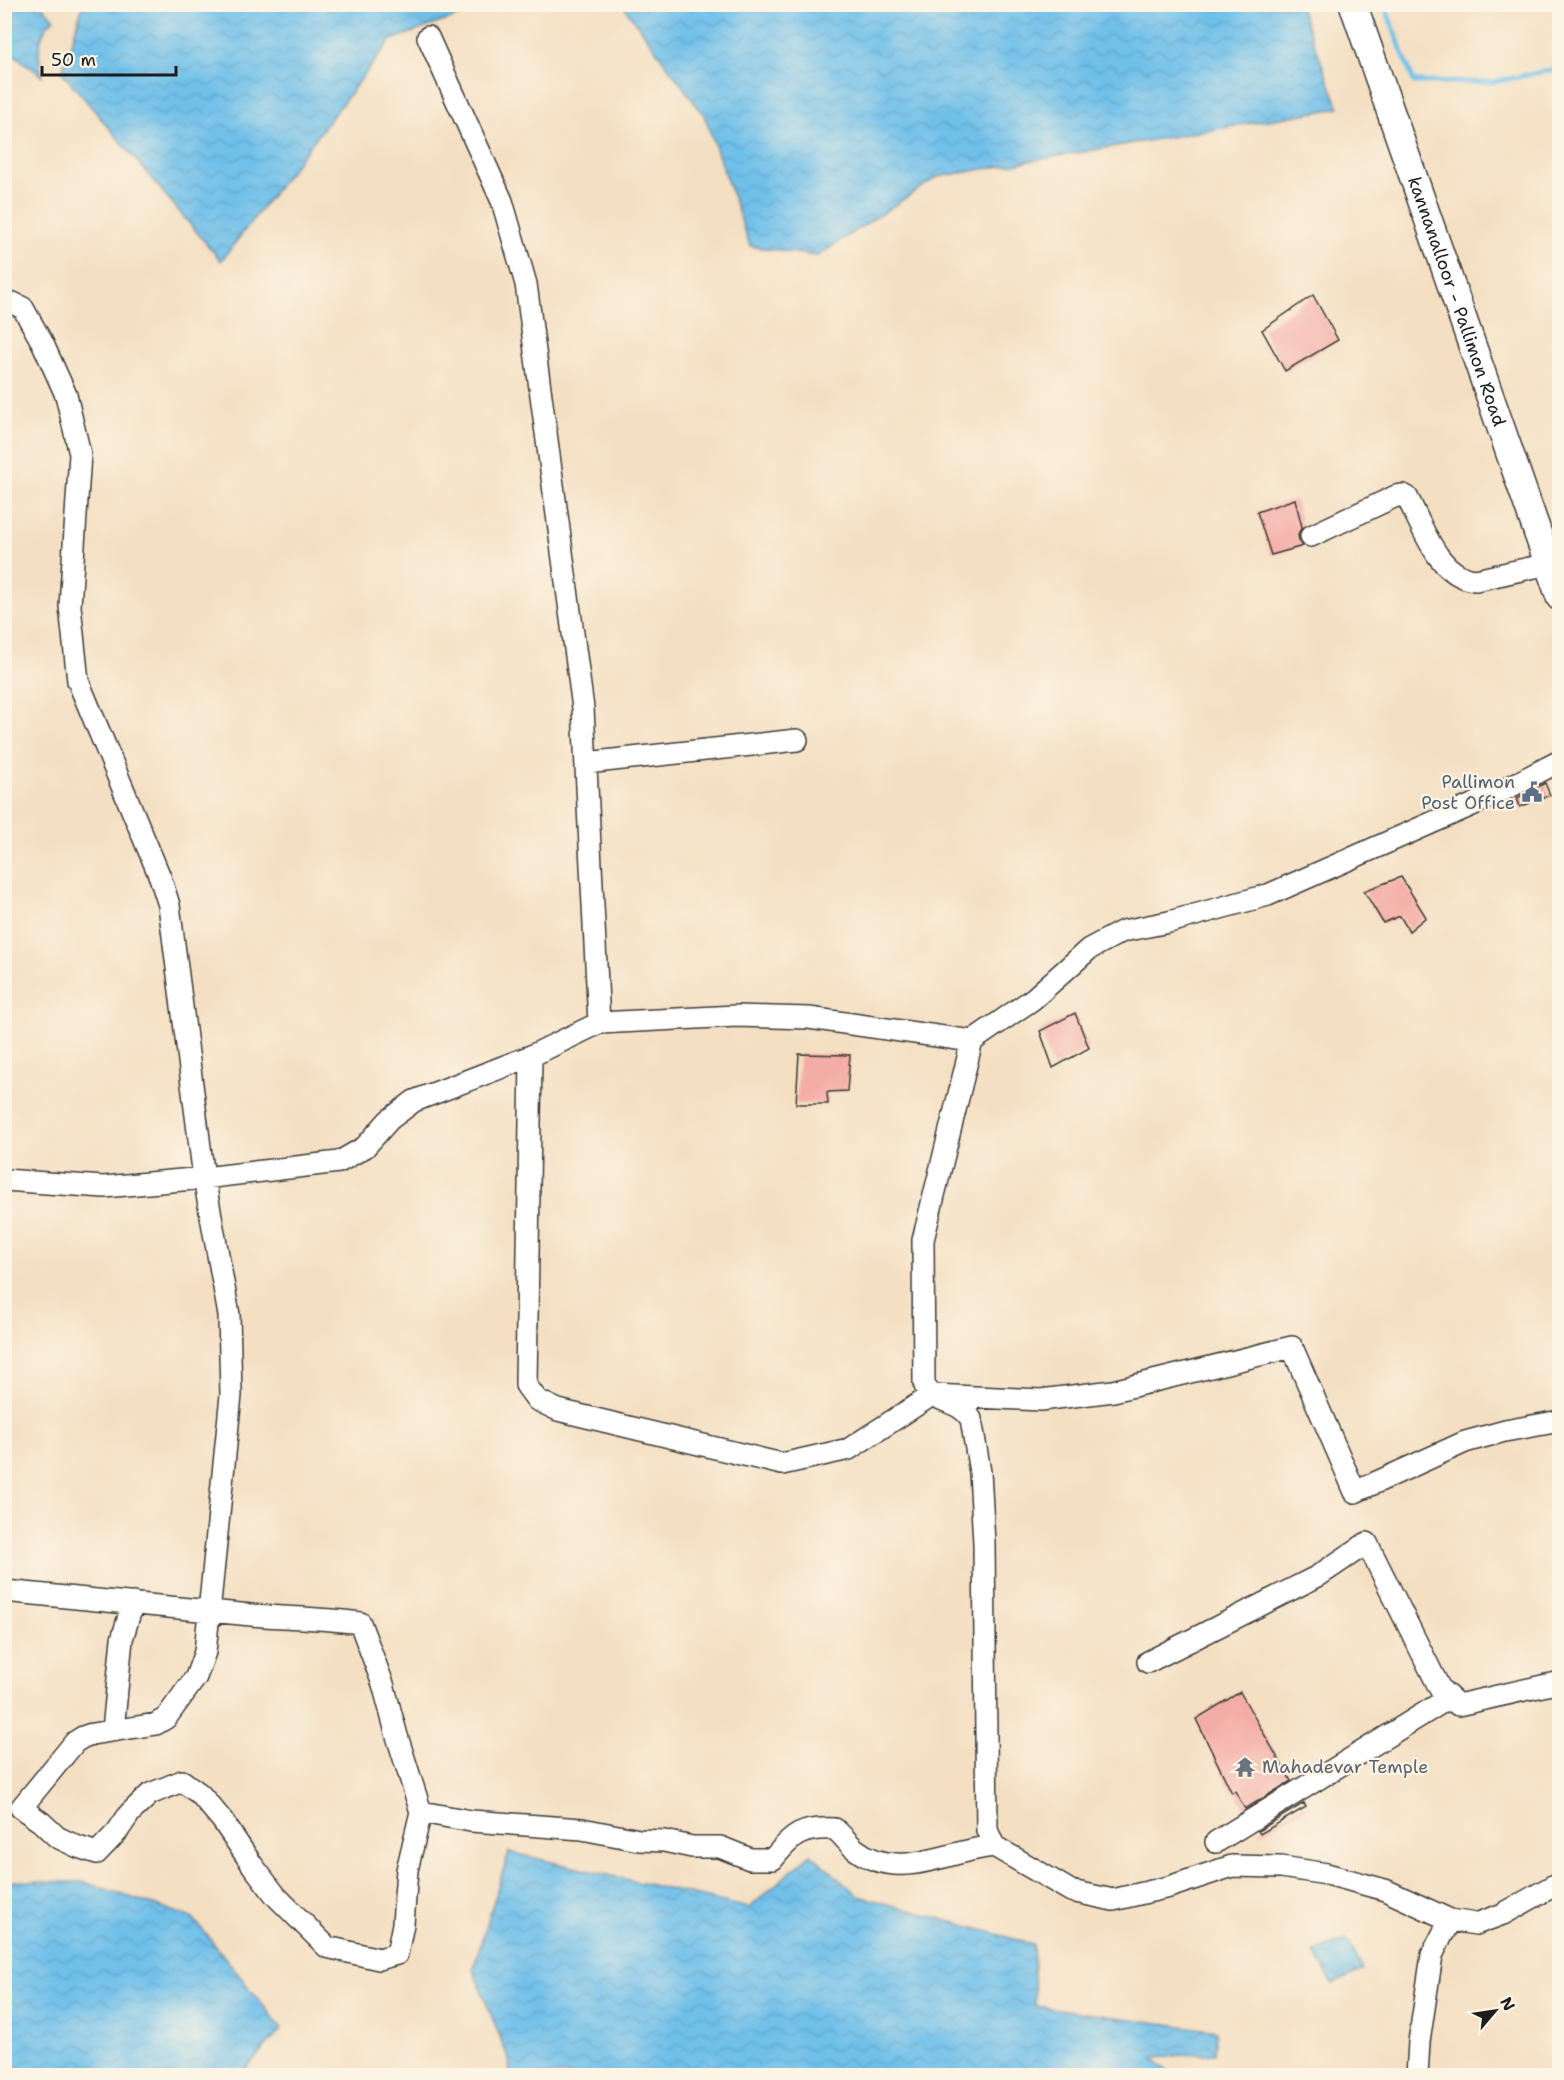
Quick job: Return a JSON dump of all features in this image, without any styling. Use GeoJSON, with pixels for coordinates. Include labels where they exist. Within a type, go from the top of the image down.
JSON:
{"type":"FeatureCollection","features":[{"type":"Feature","properties":{"kind":"street","name":"kannanalloor - Pallimon Road"},"geometry":{"type":"LineString","coordinates":[[1353,4],[1560,597]]}},
{"type":"Feature","properties":{"kind":"street"},"geometry":{"type":"LineString","coordinates":[[428,37],[502,201],[526,284],[583,708],[599,1023]]}},
{"type":"Feature","properties":{"kind":"street"},"geometry":{"type":"LineString","coordinates":[[4,303],[13,303],[23,308],[43,344],[66,395],[80,454],[70,606],[78,681],[160,877],[169,905],[204,1178],[229,1315],[231,1395],[211,1610],[205,1652],[196,1677],[166,1718],[156,1724],[92,1734],[75,1742],[21,1808],[57,1837],[98,1853],[130,1813],[150,1794],[182,1781],[200,1794],[222,1820],[253,1866],[291,1912],[327,1947],[379,1959],[397,1954],[403,1924],[407,1870],[422,1812],[382,1684],[360,1623],[252,1615],[211,1610],[4,1591]]}},
{"type":"Feature","properties":{"kind":"street"},"geometry":{"type":"LineString","coordinates":[[1311,536],[1402,495],[1407,497],[1440,560],[1450,571],[1466,579],[1476,580],[1548,564]]}},
{"type":"Feature","properties":{"kind":"street"},"geometry":{"type":"LineString","coordinates":[[586,763],[797,740]]}},
{"type":"Feature","properties":{"kind":"street"},"geometry":{"type":"LineString","coordinates":[[994,1846],[987,1830],[984,1543],[980,1472],[971,1419],[961,1406],[925,1390],[924,1383],[923,1240],[972,1041],[1033,999],[1089,949],[1123,931],[1169,922],[1268,895],[1488,798],[1560,761]]}},
{"type":"Feature","properties":{"kind":"street"},"geometry":{"type":"LineString","coordinates":[[4,1180],[104,1187],[339,1162],[365,1147],[388,1120],[414,1101],[531,1056],[599,1023],[736,1016],[809,1017],[972,1041]]}},
{"type":"Feature","properties":{"kind":"street"},"geometry":{"type":"LineString","coordinates":[[531,1056],[526,1385],[537,1400],[558,1410],[782,1464],[849,1449],[932,1395],[1041,1400],[1113,1391],[1292,1347],[1355,1492],[1465,1442],[1560,1420]]}},
{"type":"Feature","properties":{"kind":"street"},"geometry":{"type":"LineString","coordinates":[[1148,1662],[1318,1576],[1367,1543],[1440,1689],[1458,1705],[1560,1682]]}},
{"type":"Feature","properties":{"kind":"street"},"geometry":{"type":"LineString","coordinates":[[113,1731],[122,1639],[134,1603]]}},
{"type":"Feature","properties":{"kind":"street"},"geometry":{"type":"LineString","coordinates":[[1216,1842],[1449,1698]]}},
{"type":"Feature","properties":{"kind":"street"},"geometry":{"type":"LineString","coordinates":[[422,1812],[471,1821],[582,1829],[692,1847],[720,1847],[750,1858],[773,1859],[789,1840],[813,1828],[835,1828],[855,1849],[881,1862],[903,1865],[932,1860],[974,1847],[994,1846],[1071,1891],[1113,1900],[1169,1887],[1232,1866],[1281,1867],[1327,1874],[1385,1890],[1450,1920],[1476,1924],[1503,1914],[1560,1882]]}},
{"type":"Feature","properties":{"kind":"street"},"geometry":{"type":"LineString","coordinates":[[1417,2076],[1419,2042],[1432,1955],[1450,1920]]}},
{"type":"Feature","properties":{"kind":"water"},"geometry":{"type":"Polygon","coordinates":[[[815,4],[1299,5],[1339,108],[937,177],[817,256],[750,246],[705,117],[623,5],[741,5],[755,11],[815,4]]]}},
{"type":"Feature","properties":{"kind":"water"},"geometry":{"type":"Polygon","coordinates":[[[4,5],[41,5],[54,19],[41,38],[39,53],[42,76],[13,54],[5,55],[4,5]]]}},
{"type":"Feature","properties":{"kind":"water"},"geometry":{"type":"Polygon","coordinates":[[[83,5],[490,5],[391,40],[221,261],[62,72],[83,5]]]}},
{"type":"Feature","properties":{"kind":"water"},"geometry":{"type":"Polygon","coordinates":[[[509,1852],[749,1908],[811,1854],[859,1896],[1033,1944],[1035,2006],[1217,2031],[1215,2053],[1153,2057],[1172,2076],[510,2075],[509,2060],[473,1969],[509,1852]]]}},
{"type":"Feature","properties":{"kind":"water"},"geometry":{"type":"Polygon","coordinates":[[[5,1881],[84,1882],[193,1918],[282,2029],[240,2075],[5,2075],[5,1881]]]}},
{"type":"Feature","properties":{"kind":"water"},"geometry":{"type":"Polygon","coordinates":[[[1347,1939],[1363,1970],[1333,1984],[1314,1952],[1347,1939]]]}},
{"type":"Feature","properties":{"kind":"building"},"geometry":{"type":"Polygon","coordinates":[[[1313,295],[1338,340],[1285,371],[1262,330],[1313,295]]]}},
{"type":"Feature","properties":{"kind":"building"},"geometry":{"type":"Polygon","coordinates":[[[1295,499],[1302,527],[1298,534],[1299,541],[1303,546],[1271,555],[1257,512],[1295,499]]]}},
{"type":"Feature","properties":{"kind":"building"},"geometry":{"type":"Polygon","coordinates":[[[1545,783],[1550,795],[1520,807],[1517,798],[1545,783]]]}},
{"type":"Feature","properties":{"kind":"building"},"geometry":{"type":"Polygon","coordinates":[[[1401,877],[1426,917],[1409,931],[1400,916],[1383,923],[1364,891],[1401,877]]]}},
{"type":"Feature","properties":{"kind":"building"},"geometry":{"type":"Polygon","coordinates":[[[1075,1013],[1089,1048],[1053,1068],[1040,1031],[1075,1013]]]}},
{"type":"Feature","properties":{"kind":"building"},"geometry":{"type":"Polygon","coordinates":[[[799,1054],[850,1055],[847,1091],[827,1092],[828,1104],[796,1104],[799,1054]]]}},
{"type":"Feature","properties":{"kind":"building","name":"Mahadevar Temple"},"geometry":{"type":"Polygon","coordinates":[[[1240,1692],[1291,1781],[1245,1809],[1235,1791],[1232,1793],[1196,1719],[1240,1692]]]}},
{"type":"Feature","properties":{"kind":"building"},"geometry":{"type":"Polygon","coordinates":[[[1304,1803],[1306,1807],[1260,1834],[1258,1831],[1304,1803]]]}},
{"type":"Feature","properties":{"kind":"waterway"},"geometry":{"type":"LineString","coordinates":[[1384,4],[1414,82],[1493,82],[1560,68]]}},
{"type":"Feature","properties":{"kind":"place","name":"Pallimon Post Office"},"geometry":{"type":"Point","coordinates":[1532,792]}},
{"type":"Feature","properties":{"kind":"place","name":"Mahadevar Temple"},"geometry":{"type":"Point","coordinates":[1245,1767]}}]}
